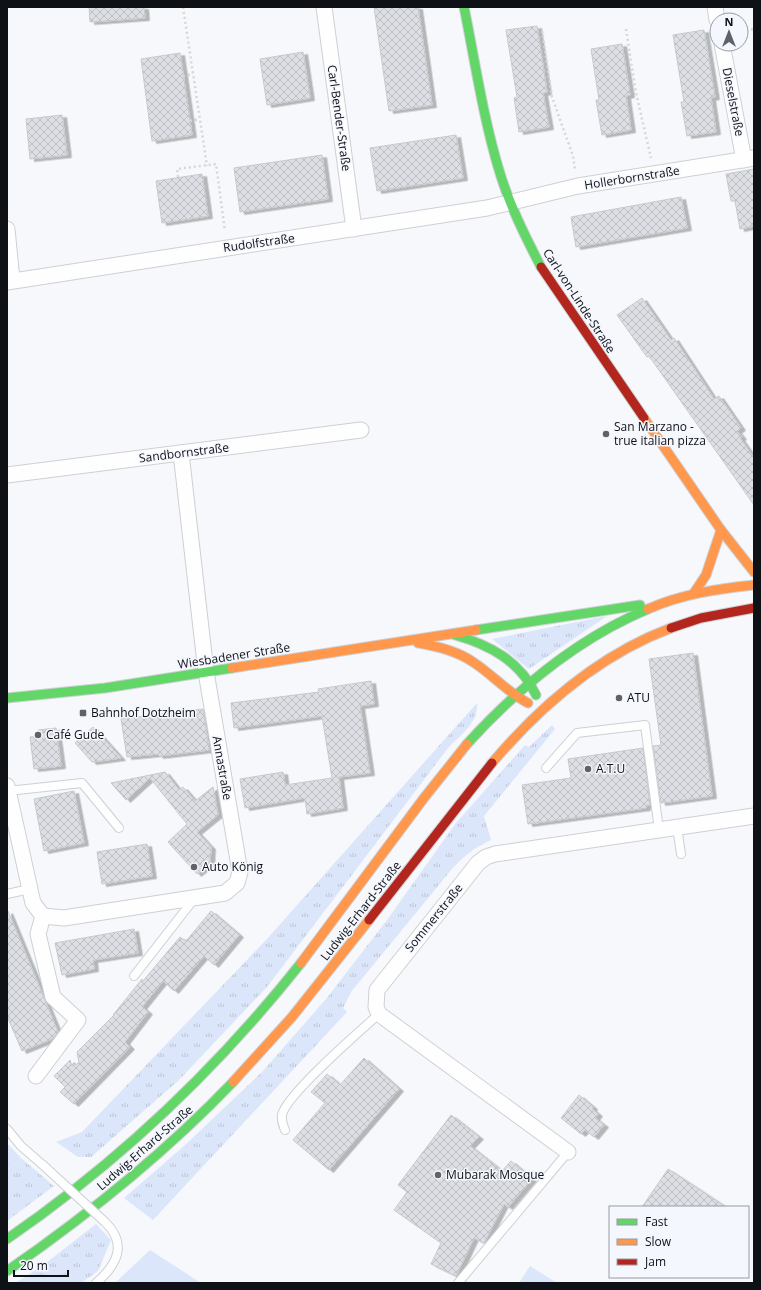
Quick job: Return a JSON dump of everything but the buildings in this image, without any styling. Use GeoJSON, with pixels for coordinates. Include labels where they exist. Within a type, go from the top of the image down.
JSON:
{"type":"FeatureCollection","features":[{"type":"Feature","properties":{"kind":"main road","name":"Carl-von-Linde-Straße"},"geometry":{"type":"LineString","coordinates":[[464,7],[490,138],[511,204],[535,256],[549,281],[721,530],[754,572]]}},
{"type":"Feature","properties":{"kind":"main road"},"geometry":{"type":"LineString","coordinates":[[694,593],[706,575],[712,562],[721,530]]}},
{"type":"Feature","properties":{"kind":"main road","name":"Ludwig-Erhard-Straße"},"geometry":{"type":"LineString","coordinates":[[7,1239],[62,1200],[111,1160],[163,1114],[218,1061],[269,1004],[362,883],[418,805],[465,746],[531,682],[562,658],[614,625],[663,602],[694,593],[754,585]]}},
{"type":"Feature","properties":{"kind":"main road"},"geometry":{"type":"LineString","coordinates":[[450,634],[663,602]]}},
{"type":"Feature","properties":{"kind":"main road","name":"Ludwig-Erhard-Straße"},"geometry":{"type":"LineString","coordinates":[[7,1271],[82,1218],[132,1177],[181,1133],[235,1081],[288,1023],[489,766],[542,709],[574,683],[609,659],[646,639],[685,623],[754,608]]}},
{"type":"Feature","properties":{"kind":"main road","name":"Wiesbadener Straße"},"geometry":{"type":"LineString","coordinates":[[26,706],[64,694],[450,634],[474,640],[496,650],[531,682],[542,709]]}},
{"type":"Feature","properties":{"kind":"main road","name":"Wiesbadener Straße"},"geometry":{"type":"LineString","coordinates":[[407,641],[432,645],[455,653],[472,662],[514,697],[542,709]]}},
{"type":"Feature","properties":{"kind":"main road","name":"Wiesbadener Straße"},"geometry":{"type":"LineString","coordinates":[[7,698],[36,694],[64,694]]}},
{"type":"Feature","properties":{"kind":"street","name":"Carl-Bender-Straße"},"geometry":{"type":"LineString","coordinates":[[324,7],[354,230]]}},
{"type":"Feature","properties":{"kind":"street","name":"Dieselstraße"},"geometry":{"type":"LineString","coordinates":[[724,52],[749,159]]}},
{"type":"Feature","properties":{"kind":"street","name":"Hollerbornstraße"},"geometry":{"type":"LineString","coordinates":[[511,204],[578,186],[749,159]]}},
{"type":"Feature","properties":{"kind":"street","name":"Rudolfstraße"},"geometry":{"type":"LineString","coordinates":[[10,281],[354,230],[511,204]]}},
{"type":"Feature","properties":{"kind":"street"},"geometry":{"type":"LineString","coordinates":[[7,229],[10,281]]}},
{"type":"Feature","properties":{"kind":"street","name":"Sandbornstraße"},"geometry":{"type":"LineString","coordinates":[[7,476],[361,430]]}},
{"type":"Feature","properties":{"kind":"street","name":"Annastraße"},"geometry":{"type":"LineString","coordinates":[[42,916],[64,918],[225,893],[237,883],[240,872],[206,672],[181,453]]}},
{"type":"Feature","properties":{"kind":"street"},"geometry":{"type":"LineString","coordinates":[[8,789],[33,903],[42,916],[38,934],[53,997],[78,1020],[36,1076]]}},
{"type":"Feature","properties":{"kind":"street","name":"Sommerstraße"},"geometry":{"type":"LineString","coordinates":[[379,1014],[376,1007],[375,998],[381,984],[478,863],[486,857],[496,854],[754,816]]}},
{"type":"Feature","properties":{"kind":"street"},"geometry":{"type":"LineString","coordinates":[[379,1014],[568,1152]]}},
{"type":"Feature","properties":{"kind":"lane"},"geometry":{"type":"LineString","coordinates":[[546,768],[577,733],[645,725],[659,830]]}},
{"type":"Feature","properties":{"kind":"lane"},"geometry":{"type":"LineString","coordinates":[[8,789],[82,783],[119,828]]}},
{"type":"Feature","properties":{"kind":"lane"},"geometry":{"type":"LineString","coordinates":[[677,827],[681,854]]}},
{"type":"Feature","properties":{"kind":"lane"},"geometry":{"type":"LineString","coordinates":[[7,894],[30,889]]}},
{"type":"Feature","properties":{"kind":"lane"},"geometry":{"type":"LineString","coordinates":[[134,976],[194,898]]}},
{"type":"Feature","properties":{"kind":"lane"},"geometry":{"type":"LineString","coordinates":[[285,1130],[282,1122],[284,1110],[307,1081],[379,1014]]}},
{"type":"Feature","properties":{"kind":"lane"},"geometry":{"type":"LineString","coordinates":[[7,1129],[21,1146],[113,1230],[117,1238],[118,1247],[116,1257],[110,1267],[96,1283]]}},
{"type":"Feature","properties":{"kind":"lane"},"geometry":{"type":"LineString","coordinates":[[458,1283],[568,1152]]}},
{"type":"Feature","properties":{"kind":"path"},"geometry":{"type":"LineString","coordinates":[[183,7],[206,166]]}},
{"type":"Feature","properties":{"kind":"path"},"geometry":{"type":"LineString","coordinates":[[626,29],[636,93],[655,174]]}},
{"type":"Feature","properties":{"kind":"path"},"geometry":{"type":"LineString","coordinates":[[542,31],[552,97],[573,156],[578,186]]}},
{"type":"Feature","properties":{"kind":"path"},"geometry":{"type":"LineString","coordinates":[[183,76],[193,74]]}},
{"type":"Feature","properties":{"kind":"path"},"geometry":{"type":"LineString","coordinates":[[190,121],[199,119]]}},
{"type":"Feature","properties":{"kind":"path"},"geometry":{"type":"LineString","coordinates":[[178,177],[177,169],[216,164],[228,248]]}},
{"type":"Feature","properties":{"kind":"green space"},"geometry":{"type":"Polygon","coordinates":[[[607,616],[529,669],[492,639],[607,616]]]}},
{"type":"Feature","properties":{"kind":"green space"},"geometry":{"type":"Polygon","coordinates":[[[477,703],[475,716],[468,728],[448,748],[267,987],[178,1081],[91,1157],[78,1157],[56,1142],[82,1132],[266,940],[477,703]]]}},
{"type":"Feature","properties":{"kind":"green space"},"geometry":{"type":"Polygon","coordinates":[[[552,725],[555,729],[484,816],[491,840],[470,852],[452,869],[351,992],[343,1008],[347,1012],[153,1220],[124,1198],[184,1146],[262,1072],[326,999],[387,920],[456,823],[525,745],[529,747],[552,725]]]}},
{"type":"Feature","properties":{"kind":"green space"},"geometry":{"type":"Polygon","coordinates":[[[7,1143],[21,1158],[7,1170],[7,1143]]]}},
{"type":"Feature","properties":{"kind":"green space"},"geometry":{"type":"Polygon","coordinates":[[[21,1158],[54,1186],[7,1221],[7,1170],[21,1158]]]}},
{"type":"Feature","properties":{"kind":"green space"},"geometry":{"type":"Polygon","coordinates":[[[96,1224],[111,1240],[98,1271],[81,1283],[15,1283],[42,1266],[96,1224]]]}},
{"type":"Feature","properties":{"kind":"green space"},"geometry":{"type":"Polygon","coordinates":[[[150,1250],[201,1283],[115,1283],[150,1250]]]}},
{"type":"Feature","properties":{"kind":"green space"},"geometry":{"type":"Polygon","coordinates":[[[530,1266],[557,1283],[519,1283],[530,1266]]]}},
{"type":"Feature","properties":{"kind":"traffic: fast"},"geometry":{"type":"LineString","coordinates":[[464,7],[493,150],[512,207],[541,267]]}},
{"type":"Feature","properties":{"kind":"traffic: fast"},"geometry":{"type":"LineString","coordinates":[[476,630],[640,605]]}},
{"type":"Feature","properties":{"kind":"traffic: fast"},"geometry":{"type":"LineString","coordinates":[[467,744],[507,704],[550,667],[598,635],[622,621],[648,609]]}},
{"type":"Feature","properties":{"kind":"traffic: fast"},"geometry":{"type":"LineString","coordinates":[[455,635],[492,649],[503,656],[522,673],[536,695]]}},
{"type":"Feature","properties":{"kind":"traffic: fast"},"geometry":{"type":"LineString","coordinates":[[7,698],[105,688],[232,668]]}},
{"type":"Feature","properties":{"kind":"traffic: fast"},"geometry":{"type":"LineString","coordinates":[[7,1239],[88,1178],[127,1146],[164,1112],[235,1040],[301,963]]}},
{"type":"Feature","properties":{"kind":"traffic: fast"},"geometry":{"type":"LineString","coordinates":[[7,1271],[67,1228],[125,1182],[180,1134],[233,1082]]}},
{"type":"Feature","properties":{"kind":"traffic: slow"},"geometry":{"type":"LineString","coordinates":[[644,418],[721,530],[754,572]]}},
{"type":"Feature","properties":{"kind":"traffic: slow"},"geometry":{"type":"LineString","coordinates":[[694,593],[706,575],[721,530]]}},
{"type":"Feature","properties":{"kind":"traffic: slow"},"geometry":{"type":"LineString","coordinates":[[648,609],[674,599],[700,593],[754,585]]}},
{"type":"Feature","properties":{"kind":"traffic: slow"},"geometry":{"type":"LineString","coordinates":[[492,763],[531,721],[573,684],[620,652],[671,628]]}},
{"type":"Feature","properties":{"kind":"traffic: slow"},"geometry":{"type":"LineString","coordinates":[[232,668],[476,630]]}},
{"type":"Feature","properties":{"kind":"traffic: slow"},"geometry":{"type":"LineString","coordinates":[[418,643],[447,650],[467,658],[513,694],[528,703]]}},
{"type":"Feature","properties":{"kind":"traffic: slow"},"geometry":{"type":"LineString","coordinates":[[301,963],[424,798],[467,744]]}},
{"type":"Feature","properties":{"kind":"traffic: slow"},"geometry":{"type":"LineString","coordinates":[[233,1082],[292,1017],[369,920]]}},
{"type":"Feature","properties":{"kind":"traffic: jam"},"geometry":{"type":"LineString","coordinates":[[541,267],[644,418]]}},
{"type":"Feature","properties":{"kind":"traffic: jam"},"geometry":{"type":"LineString","coordinates":[[671,628],[701,618],[754,608]]}},
{"type":"Feature","properties":{"kind":"traffic: jam"},"geometry":{"type":"LineString","coordinates":[[369,920],[492,763]]}},
{"type":"Feature","properties":{"kind":"place","name":"San Marzano - true italian pizza"},"geometry":{"type":"Point","coordinates":[606,434]}},
{"type":"Feature","properties":{"kind":"place","name":"ATU"},"geometry":{"type":"Point","coordinates":[619,698]}},
{"type":"Feature","properties":{"kind":"place","name":"Bahnhof Dotzheim"},"geometry":{"type":"Point","coordinates":[83,713]}},
{"type":"Feature","properties":{"kind":"place","name":"Café Gude"},"geometry":{"type":"Point","coordinates":[38,735]}},
{"type":"Feature","properties":{"kind":"place","name":"A.T.U"},"geometry":{"type":"Point","coordinates":[588,769]}},
{"type":"Feature","properties":{"kind":"place","name":"Auto König"},"geometry":{"type":"Point","coordinates":[194,867]}},
{"type":"Feature","properties":{"kind":"place","name":"Mubarak Mosque"},"geometry":{"type":"Point","coordinates":[438,1175]}}]}
